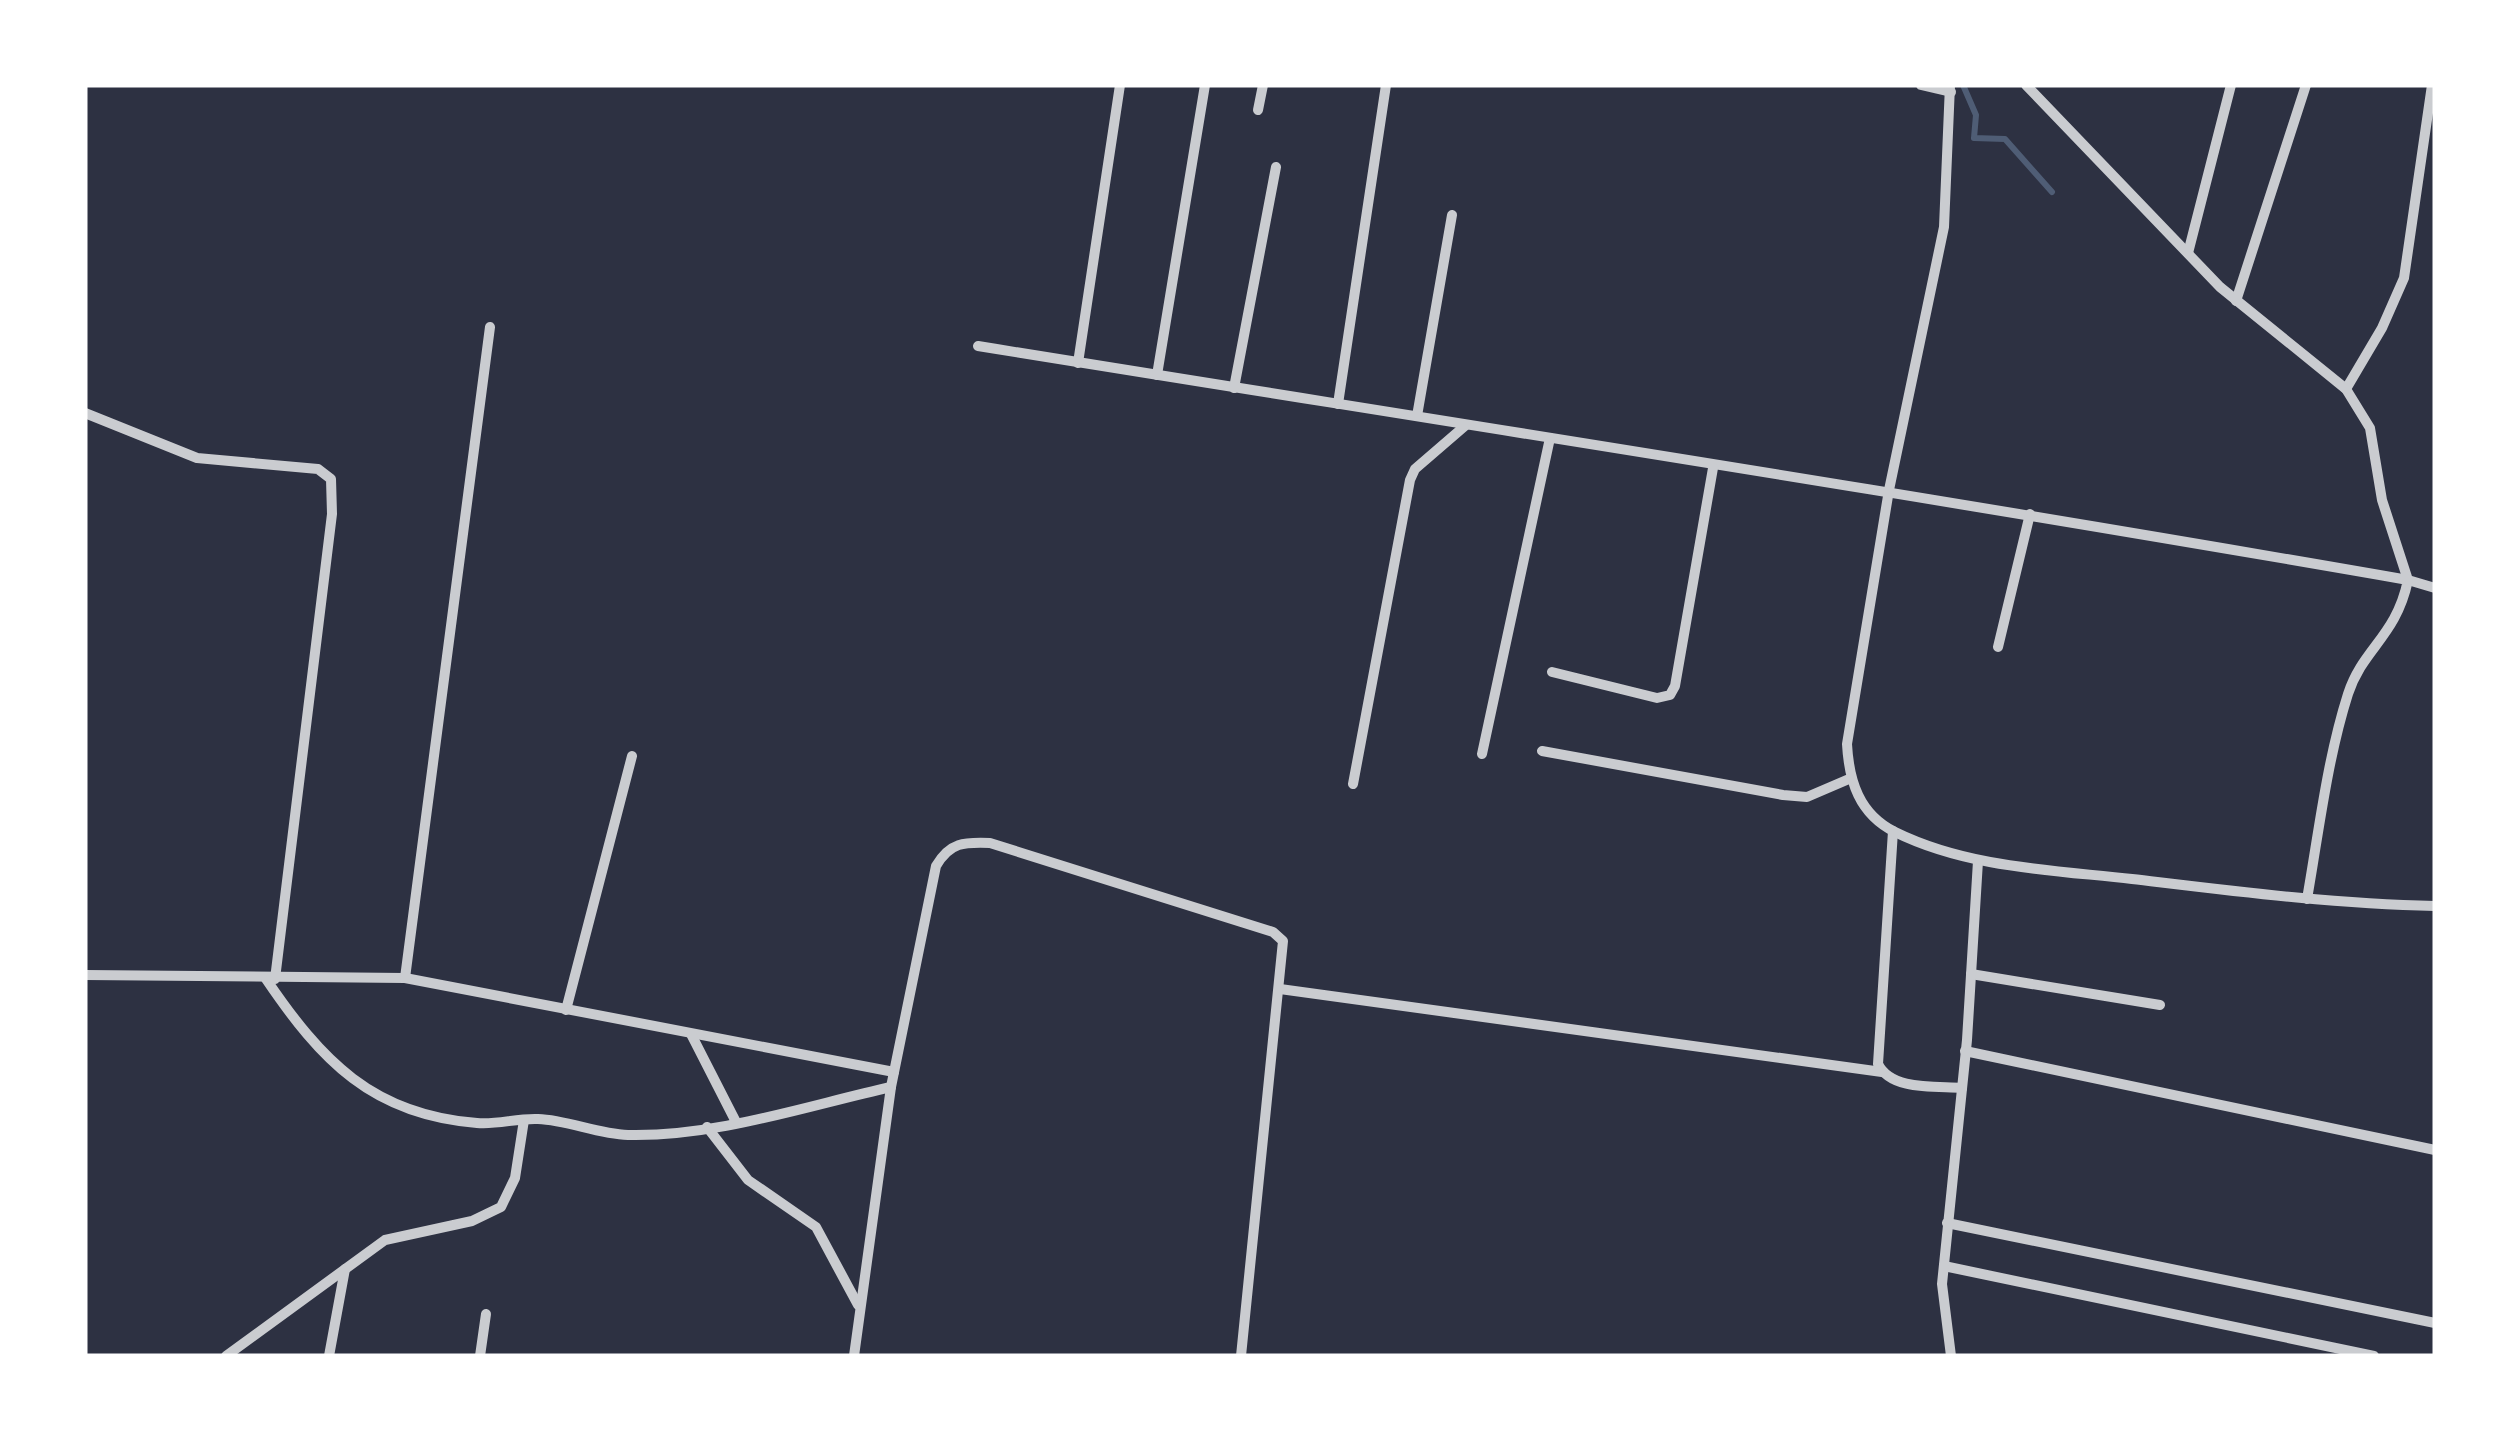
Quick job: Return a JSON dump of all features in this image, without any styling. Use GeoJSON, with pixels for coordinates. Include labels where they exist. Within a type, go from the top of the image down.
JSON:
{"type":"FeatureCollection","features":[{"type":"Feature","properties":{"kind":"street"},"geometry":{"type":"LineString","coordinates":[[1078,362],[1120,85]]}},
{"type":"Feature","properties":{"kind":"street"},"geometry":{"type":"LineString","coordinates":[[1158,376],[1205,85]]}},
{"type":"Feature","properties":{"kind":"street"},"geometry":{"type":"LineString","coordinates":[[1258,110],[1264,85]]}},
{"type":"Feature","properties":{"kind":"street"},"geometry":{"type":"LineString","coordinates":[[1338,404],[1386,85]]}},
{"type":"Feature","properties":{"kind":"street"},"geometry":{"type":"LineString","coordinates":[[1921,85],[1950,88],[1949,185],[1938,266],[1889,490],[1847,744],[1849,779],[1865,808],[1893,831],[1978,861],[2306,899],[2435,906]]}},
{"type":"Feature","properties":{"kind":"street"},"geometry":{"type":"LineString","coordinates":[[2026,85],[2236,301],[2346,389],[2374,439],[2382,500],[2408,580],[2393,626],[2365,660],[2348,693],[2306,899]]}},
{"type":"Feature","properties":{"kind":"street"},"geometry":{"type":"LineString","coordinates":[[2188,253],[2231,85]]}},
{"type":"Feature","properties":{"kind":"street"},"geometry":{"type":"LineString","coordinates":[[2236,301],[2306,85]]}},
{"type":"Feature","properties":{"kind":"street"},"geometry":{"type":"LineString","coordinates":[[2346,389],[2382,328],[2404,278],[2432,85]]}},
{"type":"Feature","properties":{"kind":"street"},"geometry":{"type":"LineString","coordinates":[[1234,388],[1276,167]]}},
{"type":"Feature","properties":{"kind":"street"},"geometry":{"type":"LineString","coordinates":[[1417,416],[1452,215]]}},
{"type":"Feature","properties":{"kind":"street"},"geometry":{"type":"LineString","coordinates":[[405,978],[490,328]]}},
{"type":"Feature","properties":{"kind":"street"},"geometry":{"type":"LineString","coordinates":[[978,346],[1714,468],[1889,490],[2408,580],[2435,588]]}},
{"type":"Feature","properties":{"kind":"street"},"geometry":{"type":"LineString","coordinates":[[85,413],[197,458],[318,470],[331,479],[332,514],[270,979],[324,1056],[379,1098],[466,1122],[524,1120],[626,1135],[736,1122],[891,1087]]}},
{"type":"Feature","properties":{"kind":"street"},"geometry":{"type":"LineString","coordinates":[[1352,784],[1410,480],[1416,469],[1466,425]]}},
{"type":"Feature","properties":{"kind":"street"},"geometry":{"type":"LineString","coordinates":[[1482,754],[1550,438]]}},
{"type":"Feature","properties":{"kind":"street"},"geometry":{"type":"LineString","coordinates":[[1552,672],[1658,698],[1670,695],[1714,468]]}},
{"type":"Feature","properties":{"kind":"street"},"geometry":{"type":"LineString","coordinates":[[1998,646],[2030,514]]}},
{"type":"Feature","properties":{"kind":"street"},"geometry":{"type":"LineString","coordinates":[[1542,752],[1783,795],[1806,796],[1849,779]]}},
{"type":"Feature","properties":{"kind":"street"},"geometry":{"type":"LineString","coordinates":[[566,1010],[632,756]]}},
{"type":"Feature","properties":{"kind":"street"},"geometry":{"type":"LineString","coordinates":[[1882,1072],[1878,1064],[1893,831]]}},
{"type":"Feature","properties":{"kind":"street"},"geometry":{"type":"LineString","coordinates":[[854,1356],[891,1087],[936,866],[945,850],[962,842],[990,843],[1273,932],[1284,948],[1241,1356]]}},
{"type":"Feature","properties":{"kind":"street"},"geometry":{"type":"LineString","coordinates":[[1951,1356],[1944,1266],[1946,1223],[1966,1051],[1978,861]]}},
{"type":"Feature","properties":{"kind":"street"},"geometry":{"type":"LineString","coordinates":[[1971,974],[2160,1005]]}},
{"type":"Feature","properties":{"kind":"street"},"geometry":{"type":"LineString","coordinates":[[85,990],[88,975],[405,978],[894,1072]]}},
{"type":"Feature","properties":{"kind":"street"},"geometry":{"type":"LineString","coordinates":[[1280,989],[1882,1072],[1901,1082],[1962,1088]]}},
{"type":"Feature","properties":{"kind":"street"},"geometry":{"type":"LineString","coordinates":[[692,1034],[736,1122]]}},
{"type":"Feature","properties":{"kind":"street"},"geometry":{"type":"LineString","coordinates":[[1966,1051],[2435,1150]]}},
{"type":"Feature","properties":{"kind":"street"},"geometry":{"type":"LineString","coordinates":[[226,1356],[397,1234],[472,1220],[502,1207],[515,1178],[524,1120]]}},
{"type":"Feature","properties":{"kind":"street"},"geometry":{"type":"LineString","coordinates":[[707,1127],[736,1169],[816,1227],[859,1306]]}},
{"type":"Feature","properties":{"kind":"street"},"geometry":{"type":"LineString","coordinates":[[1946,1223],[2435,1323]]}},
{"type":"Feature","properties":{"kind":"street"},"geometry":{"type":"LineString","coordinates":[[1944,1266],[2374,1356]]}},
{"type":"Feature","properties":{"kind":"street"},"geometry":{"type":"LineString","coordinates":[[329,1356],[345,1269]]}},
{"type":"Feature","properties":{"kind":"street"},"geometry":{"type":"LineString","coordinates":[[480,1356],[486,1314]]}},
{"type":"Feature","properties":{"kind":"waterway"},"geometry":{"type":"LineString","coordinates":[[1963,85],[1976,115],[1974,138],[2005,139],[2052,192]]}}]}
